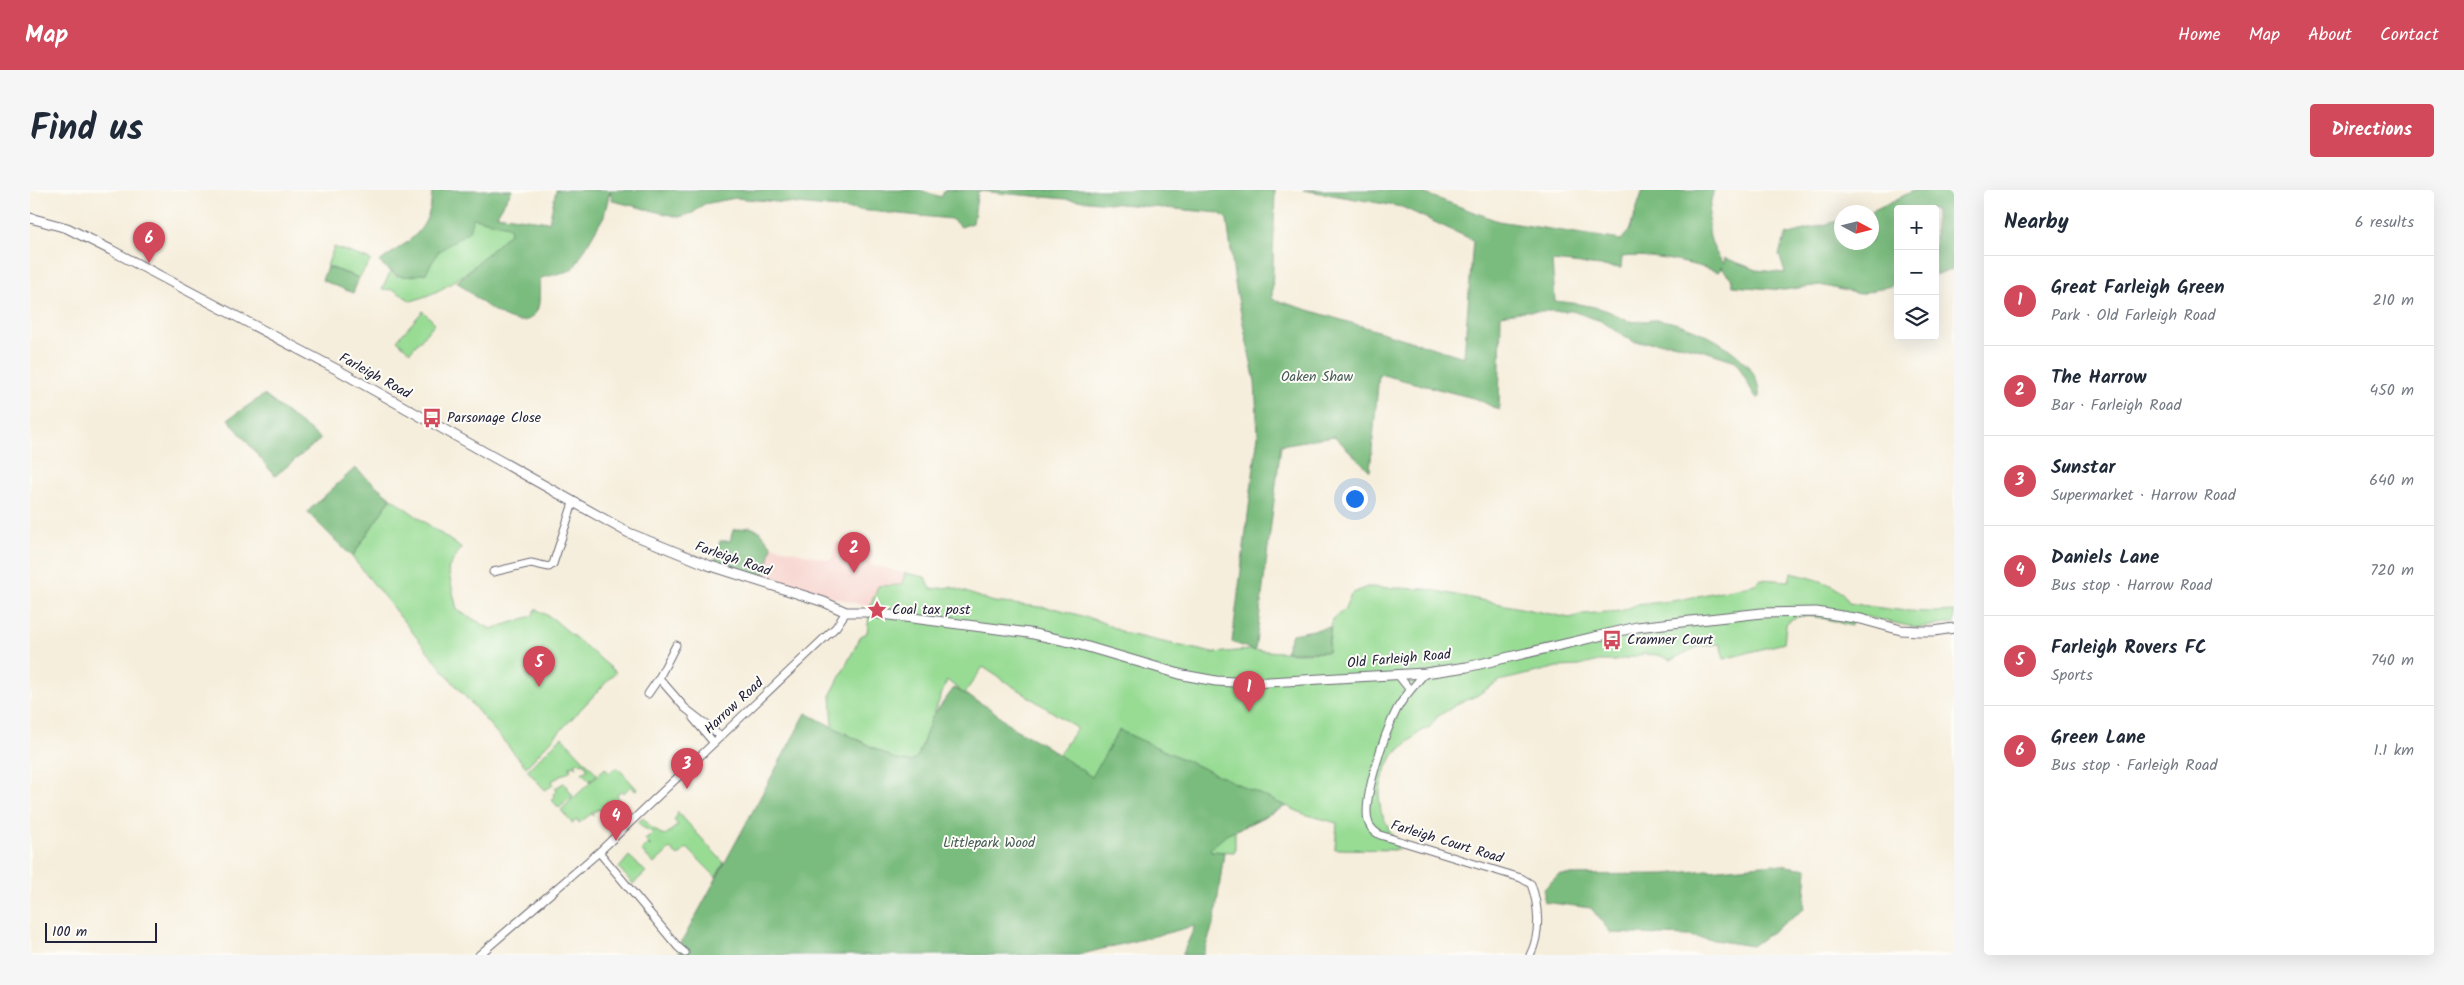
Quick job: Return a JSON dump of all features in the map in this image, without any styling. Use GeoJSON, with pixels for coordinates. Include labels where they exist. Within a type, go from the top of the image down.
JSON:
{"type":"FeatureCollection","features":[{"type":"Feature","properties":{"kind":"street","name":"Farleigh Road"},"geometry":{"type":"LineString","coordinates":[[30,218],[67,228],[111,250],[372,389],[629,533],[735,575],[824,602],[846,612]]}},
{"type":"Feature","properties":{"kind":"street"},"geometry":{"type":"LineString","coordinates":[[492,572],[531,563],[549,567],[554,564],[573,503]]}},
{"type":"Feature","properties":{"kind":"street","name":"Old Farleigh Road"},"geometry":{"type":"LineString","coordinates":[[846,612],[866,612],[1030,633],[1071,642],[1183,675],[1216,681],[1251,683],[1425,673],[1467,667],[1637,627],[1762,613],[1816,612],[1861,619],[1901,630],[1934,631],[1954,628]]}},
{"type":"Feature","properties":{"kind":"street","name":"Harrow Road"},"geometry":{"type":"LineString","coordinates":[[479,955],[599,852],[836,628],[846,612]]}},
{"type":"Feature","properties":{"kind":"street"},"geometry":{"type":"LineString","coordinates":[[648,694],[659,678],[676,645]]}},
{"type":"Feature","properties":{"kind":"street","name":"Farleigh Court Road"},"geometry":{"type":"LineString","coordinates":[[1425,673],[1410,690],[1388,726],[1376,766],[1368,823],[1380,835],[1521,878],[1531,884],[1537,917],[1537,937],[1530,955]]}},
{"type":"Feature","properties":{"kind":"street"},"geometry":{"type":"LineString","coordinates":[[1398,675],[1410,690]]}},
{"type":"Feature","properties":{"kind":"street"},"geometry":{"type":"LineString","coordinates":[[659,678],[714,743]]}},
{"type":"Feature","properties":{"kind":"street"},"geometry":{"type":"LineString","coordinates":[[685,708],[721,736]]}},
{"type":"Feature","properties":{"kind":"street"},"geometry":{"type":"LineString","coordinates":[[599,852],[685,953]]}},
{"type":"Feature","properties":{"kind":"shaded area"},"geometry":{"type":"Polygon","coordinates":[[[836,542],[873,551],[871,565],[905,573],[903,585],[878,586],[870,607],[821,594],[819,596],[764,580],[772,546],[829,560],[833,557],[836,542]]]}},
{"type":"Feature","properties":{"kind":"green space","name":"Oaken Shaw"},"geometry":{"type":"Polygon","coordinates":[[[432,190],[512,190],[497,215],[549,222],[556,190],[920,190],[941,197],[945,190],[1275,190],[1272,299],[1464,357],[1473,240],[1402,207],[1303,190],[1415,190],[1498,221],[1621,240],[1629,231],[1643,190],[1714,190],[1709,219],[1710,238],[1713,247],[1724,263],[1725,258],[1757,270],[1785,273],[1779,254],[1786,235],[1834,222],[1834,250],[1879,250],[1879,208],[1915,190],[1954,190],[1954,269],[1939,274],[1939,205],[1894,205],[1894,285],[1859,294],[1820,285],[1784,290],[1733,286],[1731,278],[1721,267],[1719,272],[1658,258],[1622,257],[1621,268],[1552,261],[1555,301],[1582,304],[1602,309],[1629,321],[1659,320],[1673,323],[1706,335],[1738,356],[1750,369],[1757,382],[1759,397],[1757,399],[1755,397],[1736,361],[1672,343],[1634,342],[1601,321],[1572,311],[1526,311],[1501,315],[1499,410],[1477,399],[1379,374],[1370,471],[1334,436],[1281,445],[1255,651],[1232,642],[1258,435],[1255,382],[1235,284],[1227,219],[1219,213],[978,191],[973,223],[961,227],[951,219],[736,198],[704,204],[693,213],[679,217],[613,201],[610,191],[604,216],[575,266],[569,271],[541,278],[537,311],[526,320],[516,321],[494,311],[457,282],[510,233],[508,226],[473,218],[469,231],[438,252],[426,273],[400,276],[379,262],[417,234],[428,216],[432,190]]]}},
{"type":"Feature","properties":{"kind":"green space"},"geometry":{"type":"Polygon","coordinates":[[[473,218],[508,226],[510,233],[465,274],[427,296],[411,301],[394,290],[382,289],[391,271],[396,276],[426,273],[437,252],[468,231],[473,218]]]}},
{"type":"Feature","properties":{"kind":"green space"},"geometry":{"type":"Polygon","coordinates":[[[334,247],[371,260],[359,278],[327,266],[334,247]]]}},
{"type":"Feature","properties":{"kind":"green space"},"geometry":{"type":"Polygon","coordinates":[[[327,267],[359,278],[353,293],[322,280],[327,267]]]}},
{"type":"Feature","properties":{"kind":"green space"},"geometry":{"type":"Polygon","coordinates":[[[423,311],[435,323],[410,352],[397,340],[423,311]]]}},
{"type":"Feature","properties":{"kind":"green space"},"geometry":{"type":"Polygon","coordinates":[[[264,395],[321,439],[275,476],[228,419],[264,395]]]}},
{"type":"Feature","properties":{"kind":"green space"},"geometry":{"type":"Polygon","coordinates":[[[355,468],[391,498],[352,557],[307,512],[355,468]]]}},
{"type":"Feature","properties":{"kind":"green space"},"geometry":{"type":"Polygon","coordinates":[[[391,498],[461,548],[448,569],[457,610],[491,629],[532,616],[536,609],[552,618],[616,672],[526,767],[451,680],[352,557],[391,498]]]}},
{"type":"Feature","properties":{"kind":"green space"},"geometry":{"type":"Polygon","coordinates":[[[750,527],[760,531],[772,546],[764,580],[715,563],[720,541],[730,541],[733,530],[750,527]]]}},
{"type":"Feature","properties":{"kind":"green space"},"geometry":{"type":"Polygon","coordinates":[[[905,573],[925,577],[931,589],[951,587],[994,602],[1058,609],[1099,621],[1127,634],[1213,653],[1250,650],[1297,653],[1328,652],[1332,619],[1344,610],[1351,594],[1367,587],[1426,589],[1570,618],[1583,614],[1621,611],[1636,605],[1679,600],[1755,584],[1761,579],[1789,581],[1791,573],[1816,579],[1832,586],[1845,596],[1849,603],[1914,611],[1954,611],[1954,623],[1918,628],[1853,614],[1851,626],[1817,617],[1799,617],[1792,619],[1786,624],[1784,643],[1724,659],[1720,644],[1697,647],[1671,660],[1658,655],[1643,654],[1615,661],[1598,661],[1580,666],[1558,667],[1499,681],[1437,717],[1430,727],[1420,732],[1393,755],[1384,773],[1379,795],[1381,812],[1399,850],[1335,849],[1337,823],[1304,814],[1286,806],[1235,831],[1235,852],[1210,851],[1147,815],[1058,755],[1077,728],[983,667],[964,694],[947,680],[918,756],[911,762],[897,760],[833,727],[831,694],[861,636],[867,633],[870,607],[878,586],[902,585],[905,573]]]}},
{"type":"Feature","properties":{"kind":"green space"},"geometry":{"type":"Polygon","coordinates":[[[1330,627],[1328,652],[1285,652],[1292,634],[1330,627]]]}},
{"type":"Feature","properties":{"kind":"green space","name":"Littlepark Wood"},"geometry":{"type":"Polygon","coordinates":[[[954,688],[991,709],[1015,729],[1043,744],[1092,777],[1119,730],[1286,806],[1226,835],[1210,849],[1211,851],[1224,852],[1215,919],[1203,955],[1182,955],[1195,926],[1078,955],[679,955],[679,947],[806,713],[897,760],[911,762],[918,756],[932,717],[954,688]]]}},
{"type":"Feature","properties":{"kind":"green space"},"geometry":{"type":"Polygon","coordinates":[[[562,737],[597,774],[590,781],[582,773],[588,770],[584,763],[581,764],[579,762],[575,764],[577,767],[573,765],[569,767],[571,770],[552,781],[553,785],[545,790],[527,770],[562,737]]]}},
{"type":"Feature","properties":{"kind":"green space"},"geometry":{"type":"Polygon","coordinates":[[[605,768],[609,773],[615,768],[619,769],[637,789],[635,791],[631,786],[624,793],[621,790],[617,795],[619,801],[614,803],[612,801],[607,804],[609,807],[601,812],[599,809],[592,813],[594,816],[591,814],[579,823],[577,820],[572,823],[561,810],[605,768]]]}},
{"type":"Feature","properties":{"kind":"green space"},"geometry":{"type":"Polygon","coordinates":[[[564,783],[573,796],[559,808],[552,800],[555,797],[553,794],[557,791],[555,788],[564,783]]]}},
{"type":"Feature","properties":{"kind":"green space"},"geometry":{"type":"Polygon","coordinates":[[[677,811],[724,863],[716,877],[687,848],[678,856],[670,849],[654,864],[641,850],[647,844],[651,846],[645,840],[654,833],[642,827],[638,822],[643,818],[652,828],[664,836],[678,825],[674,820],[678,814],[677,811]]]}},
{"type":"Feature","properties":{"kind":"green space"},"geometry":{"type":"Polygon","coordinates":[[[629,856],[646,872],[633,884],[619,868],[629,856]]]}},
{"type":"Feature","properties":{"kind":"green space"},"geometry":{"type":"Polygon","coordinates":[[[1773,864],[1807,869],[1804,909],[1752,946],[1688,936],[1611,933],[1591,908],[1544,902],[1544,889],[1558,875],[1665,874],[1773,864]]]}},
{"type":"Feature","properties":{"kind":"place","name":"Green Lane"},"geometry":{"type":"Point","coordinates":[149,263]}},
{"type":"Feature","properties":{"kind":"place","name":"Parsonage Close"},"geometry":{"type":"Point","coordinates":[432,418]}},
{"type":"Feature","properties":{"kind":"place","name":"The Harrow"},"geometry":{"type":"Point","coordinates":[854,573]}},
{"type":"Feature","properties":{"kind":"place","name":"Coal tax post"},"geometry":{"type":"Point","coordinates":[877,610]}},
{"type":"Feature","properties":{"kind":"place","name":"Cramner Court"},"geometry":{"type":"Point","coordinates":[1612,640]}},
{"type":"Feature","properties":{"kind":"place","name":"Farleigh Rovers FC"},"geometry":{"type":"Point","coordinates":[539,687]}},
{"type":"Feature","properties":{"kind":"place","name":"Great Farleigh Green"},"geometry":{"type":"Point","coordinates":[1249,712]}},
{"type":"Feature","properties":{"kind":"place","name":"Sunstar"},"geometry":{"type":"Point","coordinates":[687,789]}},
{"type":"Feature","properties":{"kind":"place","name":"Daniels Lane"},"geometry":{"type":"Point","coordinates":[616,841]}}]}
